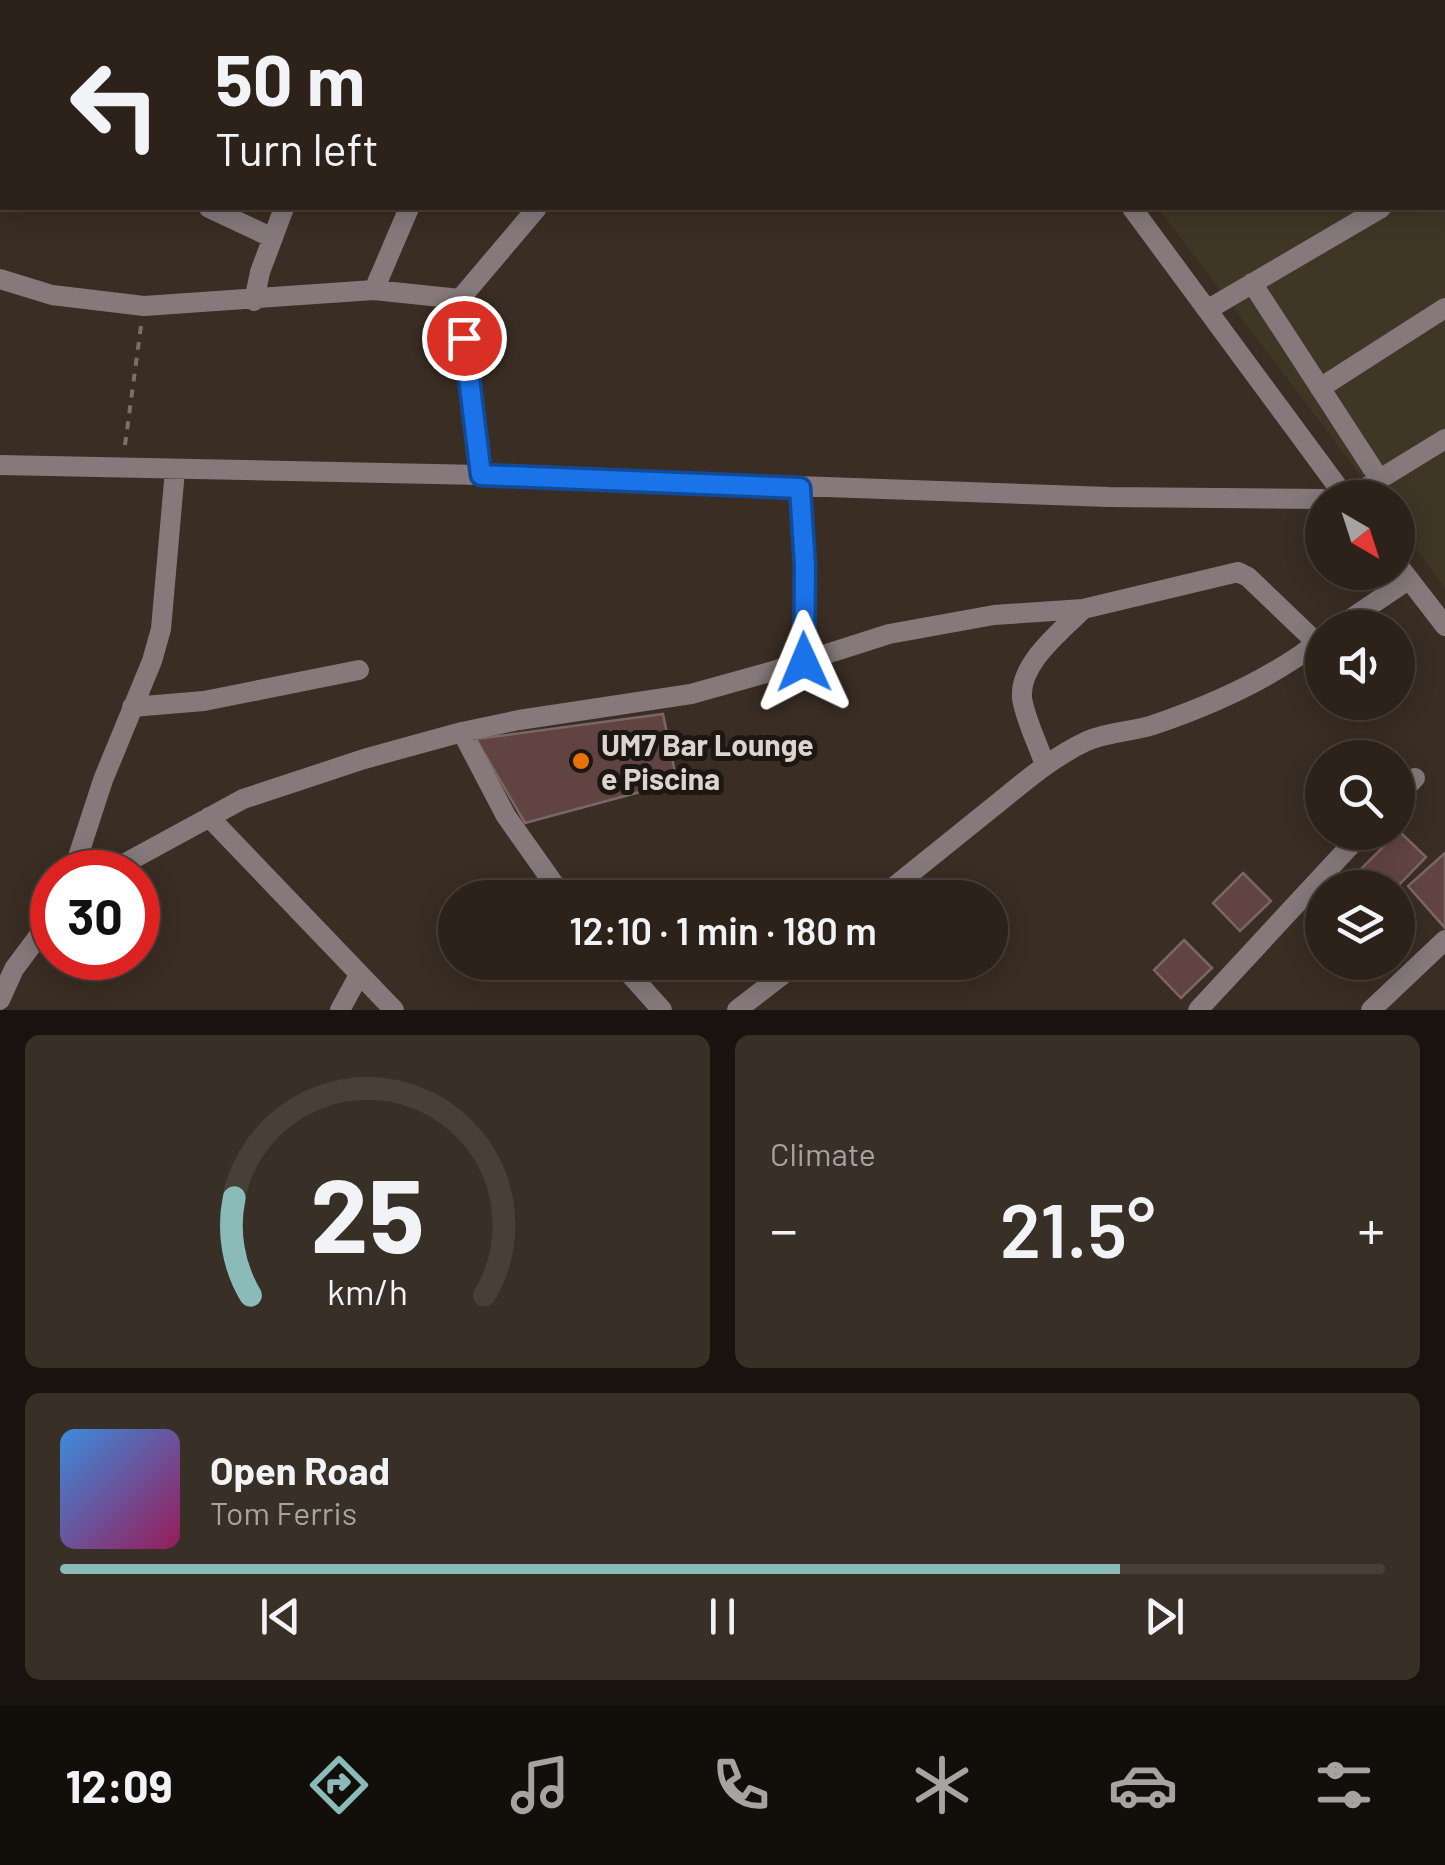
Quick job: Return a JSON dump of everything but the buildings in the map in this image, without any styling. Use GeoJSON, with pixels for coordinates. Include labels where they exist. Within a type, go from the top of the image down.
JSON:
{"type":"FeatureCollection","features":[{"type":"Feature","properties":{"kind":"street"},"geometry":{"type":"LineString","coordinates":[[213,210],[273,238]]}},
{"type":"Feature","properties":{"kind":"street"},"geometry":{"type":"LineString","coordinates":[[254,301],[283,210]]}},
{"type":"Feature","properties":{"kind":"street"},"geometry":{"type":"LineString","coordinates":[[374,290],[407,210]]}},
{"type":"Feature","properties":{"kind":"street"},"geometry":{"type":"LineString","coordinates":[[481,475],[460,300],[535,210]]}},
{"type":"Feature","properties":{"kind":"street"},"geometry":{"type":"LineString","coordinates":[[1133,210],[1334,480]]}},
{"type":"Feature","properties":{"kind":"street"},"geometry":{"type":"LineString","coordinates":[[1206,310],[1378,210]]}},
{"type":"Feature","properties":{"kind":"street"},"geometry":{"type":"LineString","coordinates":[[0,280],[52,296],[144,306],[374,290],[460,300]]}},
{"type":"Feature","properties":{"kind":"street"},"geometry":{"type":"LineString","coordinates":[[1252,283],[1378,477]]}},
{"type":"Feature","properties":{"kind":"street"},"geometry":{"type":"LineString","coordinates":[[1320,388],[1445,308]]}},
{"type":"Feature","properties":{"kind":"street"},"geometry":{"type":"LineString","coordinates":[[1374,480],[1445,439]]}},
{"type":"Feature","properties":{"kind":"street"},"geometry":{"type":"LineString","coordinates":[[0,466],[481,475],[800,488],[1305,499]]}},
{"type":"Feature","properties":{"kind":"street"},"geometry":{"type":"LineString","coordinates":[[80,850],[161,629],[175,470]]}},
{"type":"Feature","properties":{"kind":"street"},"geometry":{"type":"LineString","coordinates":[[800,488],[805,566],[804,662]]}},
{"type":"Feature","properties":{"kind":"street"},"geometry":{"type":"LineString","coordinates":[[149,850],[242,799],[364,759],[519,720],[690,694],[889,634],[994,614],[1083,609],[1238,572],[1305,628]]}},
{"type":"Feature","properties":{"kind":"street"},"geometry":{"type":"LineString","coordinates":[[1415,588],[1445,626]]}},
{"type":"Feature","properties":{"kind":"street"},"geometry":{"type":"LineString","coordinates":[[1359,610],[1383,590]]}},
{"type":"Feature","properties":{"kind":"street"},"geometry":{"type":"LineString","coordinates":[[1045,765],[1022,700],[1025,677],[1083,609]]}},
{"type":"Feature","properties":{"kind":"street"},"geometry":{"type":"LineString","coordinates":[[902,880],[1045,765],[1109,733],[1153,725],[1192,710],[1252,682],[1305,650]]}},
{"type":"Feature","properties":{"kind":"street"},"geometry":{"type":"LineString","coordinates":[[132,706],[204,702],[359,670]]}},
{"type":"Feature","properties":{"kind":"street"},"geometry":{"type":"LineString","coordinates":[[462,732],[506,816],[551,880]]}},
{"type":"Feature","properties":{"kind":"street"},"geometry":{"type":"LineString","coordinates":[[209,817],[394,1010]]}},
{"type":"Feature","properties":{"kind":"street"},"geometry":{"type":"LineString","coordinates":[[1198,1010],[1346,850]]}},
{"type":"Feature","properties":{"kind":"street"},"geometry":{"type":"LineString","coordinates":[[1371,1010],[1445,940]]}},
{"type":"Feature","properties":{"kind":"street"},"geometry":{"type":"LineString","coordinates":[[0,1000],[7,966],[30,941]]}},
{"type":"Feature","properties":{"kind":"street"},"geometry":{"type":"LineString","coordinates":[[340,1010],[359,975]]}},
{"type":"Feature","properties":{"kind":"street"},"geometry":{"type":"LineString","coordinates":[[635,980],[662,1010]]}},
{"type":"Feature","properties":{"kind":"street"},"geometry":{"type":"LineString","coordinates":[[736,1010],[775,980]]}},
{"type":"Feature","properties":{"kind":"path"},"geometry":{"type":"LineString","coordinates":[[122,470],[144,306]]}},
{"type":"Feature","properties":{"kind":"shaded area"},"geometry":{"type":"Polygon","coordinates":[[[1160,210],[1445,210],[1445,588],[1415,548],[1415,480],[1364,480],[1160,210]]]}},
{"type":"Feature","properties":{"kind":"place","name":"UM7 Bar Lounge e Piscina"},"geometry":{"type":"Point","coordinates":[581,761]}},
{"type":"Feature","properties":{"kind":"route"},"geometry":{"type":"LineString","coordinates":[[464,338],[481,475],[800,488],[805,566],[804,662]]}}]}
